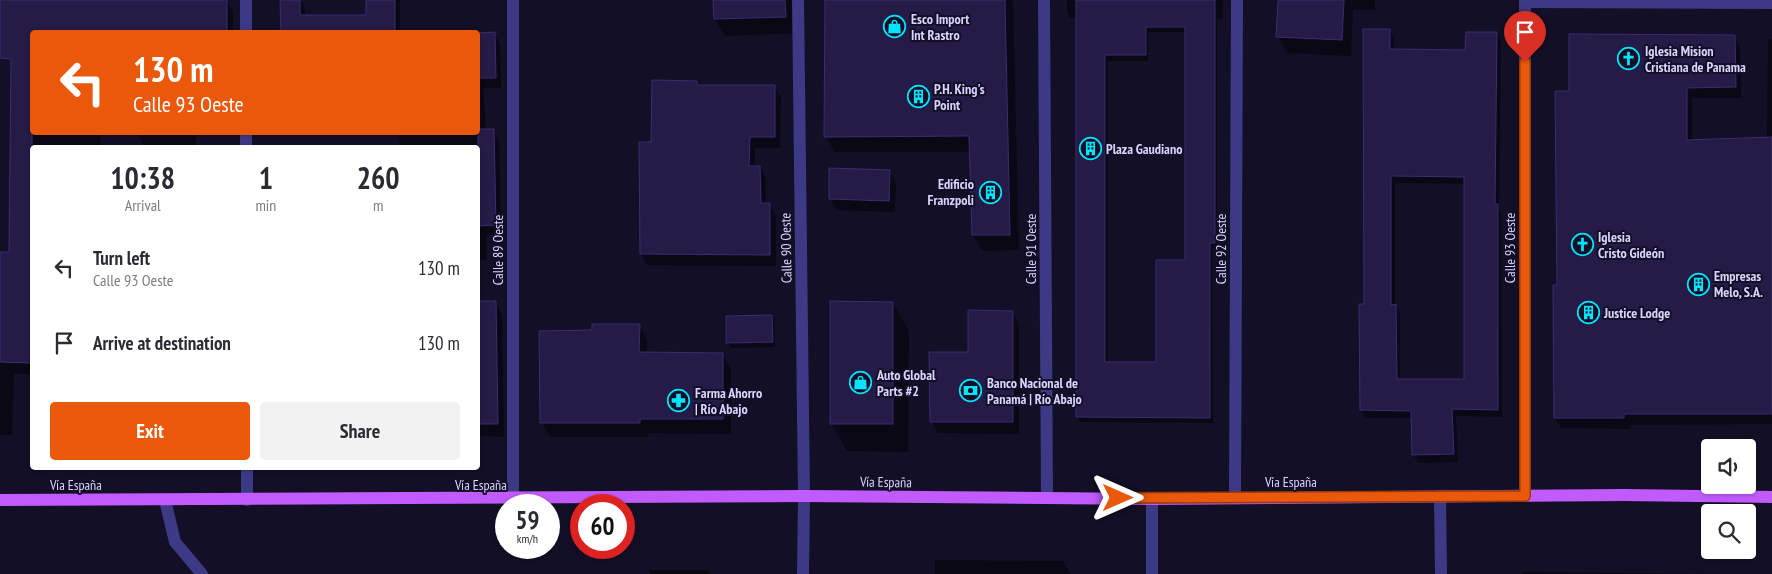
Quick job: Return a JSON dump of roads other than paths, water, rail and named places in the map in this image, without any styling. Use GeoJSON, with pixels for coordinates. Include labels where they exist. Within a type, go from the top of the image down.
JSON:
{"type":"FeatureCollection","features":[{"type":"Feature","properties":{"kind":"main road","name":"Vía España"},"geometry":{"type":"LineString","coordinates":[[560,499],[804,496],[1152,499],[1440,496],[1772,497]]}},
{"type":"Feature","properties":{"kind":"main road","name":"Vía España"},"geometry":{"type":"LineString","coordinates":[[0,500],[495,500]]}},
{"type":"Feature","properties":{"kind":"street"},"geometry":{"type":"LineString","coordinates":[[246,0],[246,30]]}},
{"type":"Feature","properties":{"kind":"street","name":"Calle 89 Oeste"},"geometry":{"type":"LineString","coordinates":[[513,0],[513,494]]}},
{"type":"Feature","properties":{"kind":"street","name":"Calle 90 Oeste"},"geometry":{"type":"LineString","coordinates":[[798,0],[804,496],[803,574]]}},
{"type":"Feature","properties":{"kind":"street","name":"Calle 91 Oeste"},"geometry":{"type":"LineString","coordinates":[[1044,0],[1047,498]]}},
{"type":"Feature","properties":{"kind":"street","name":"Calle 92 Oeste"},"geometry":{"type":"LineString","coordinates":[[1235,497],[1237,0]]}},
{"type":"Feature","properties":{"kind":"street"},"geometry":{"type":"LineString","coordinates":[[1525,1],[1772,3]]}},
{"type":"Feature","properties":{"kind":"street","name":"Calle 93 Oeste"},"geometry":{"type":"LineString","coordinates":[[1525,1],[1525,496]]}},
{"type":"Feature","properties":{"kind":"street"},"geometry":{"type":"LineString","coordinates":[[247,470],[247,500]]}},
{"type":"Feature","properties":{"kind":"street"},"geometry":{"type":"LineString","coordinates":[[1440,496],[1441,574]]}},
{"type":"Feature","properties":{"kind":"street"},"geometry":{"type":"LineString","coordinates":[[1152,499],[1152,574]]}},
{"type":"Feature","properties":{"kind":"street"},"geometry":{"type":"LineString","coordinates":[[165,500],[175,542],[202,574]]}},
{"type":"Feature","properties":{"kind":"place","name":"Esco Import Int Rastro"},"geometry":{"type":"Point","coordinates":[895,27]}},
{"type":"Feature","properties":{"kind":"place","name":"Iglesia Mision Cristiana de Panama"},"geometry":{"type":"Point","coordinates":[1629,59]}},
{"type":"Feature","properties":{"kind":"place","name":"P.H. King's Point"},"geometry":{"type":"Point","coordinates":[918,97]}},
{"type":"Feature","properties":{"kind":"place","name":"Plaza Gaudiano"},"geometry":{"type":"Point","coordinates":[1090,149]}},
{"type":"Feature","properties":{"kind":"place","name":"Edificio Franzpoli"},"geometry":{"type":"Point","coordinates":[990,192]}},
{"type":"Feature","properties":{"kind":"place","name":"Iglesia Cristo Gideón"},"geometry":{"type":"Point","coordinates":[1582,245]}},
{"type":"Feature","properties":{"kind":"place","name":"Empresas Melo, S.A."},"geometry":{"type":"Point","coordinates":[1698,284]}},
{"type":"Feature","properties":{"kind":"place","name":"Justice Lodge"},"geometry":{"type":"Point","coordinates":[1588,313]}},
{"type":"Feature","properties":{"kind":"place","name":"Auto Global Parts #2"},"geometry":{"type":"Point","coordinates":[861,383]}},
{"type":"Feature","properties":{"kind":"place","name":"Banco Nacional de Panamá | Río Abajo"},"geometry":{"type":"Point","coordinates":[971,391]}},
{"type":"Feature","properties":{"kind":"place","name":"Farma Ahorro | Río Abajo"},"geometry":{"type":"Point","coordinates":[679,401]}}]}
